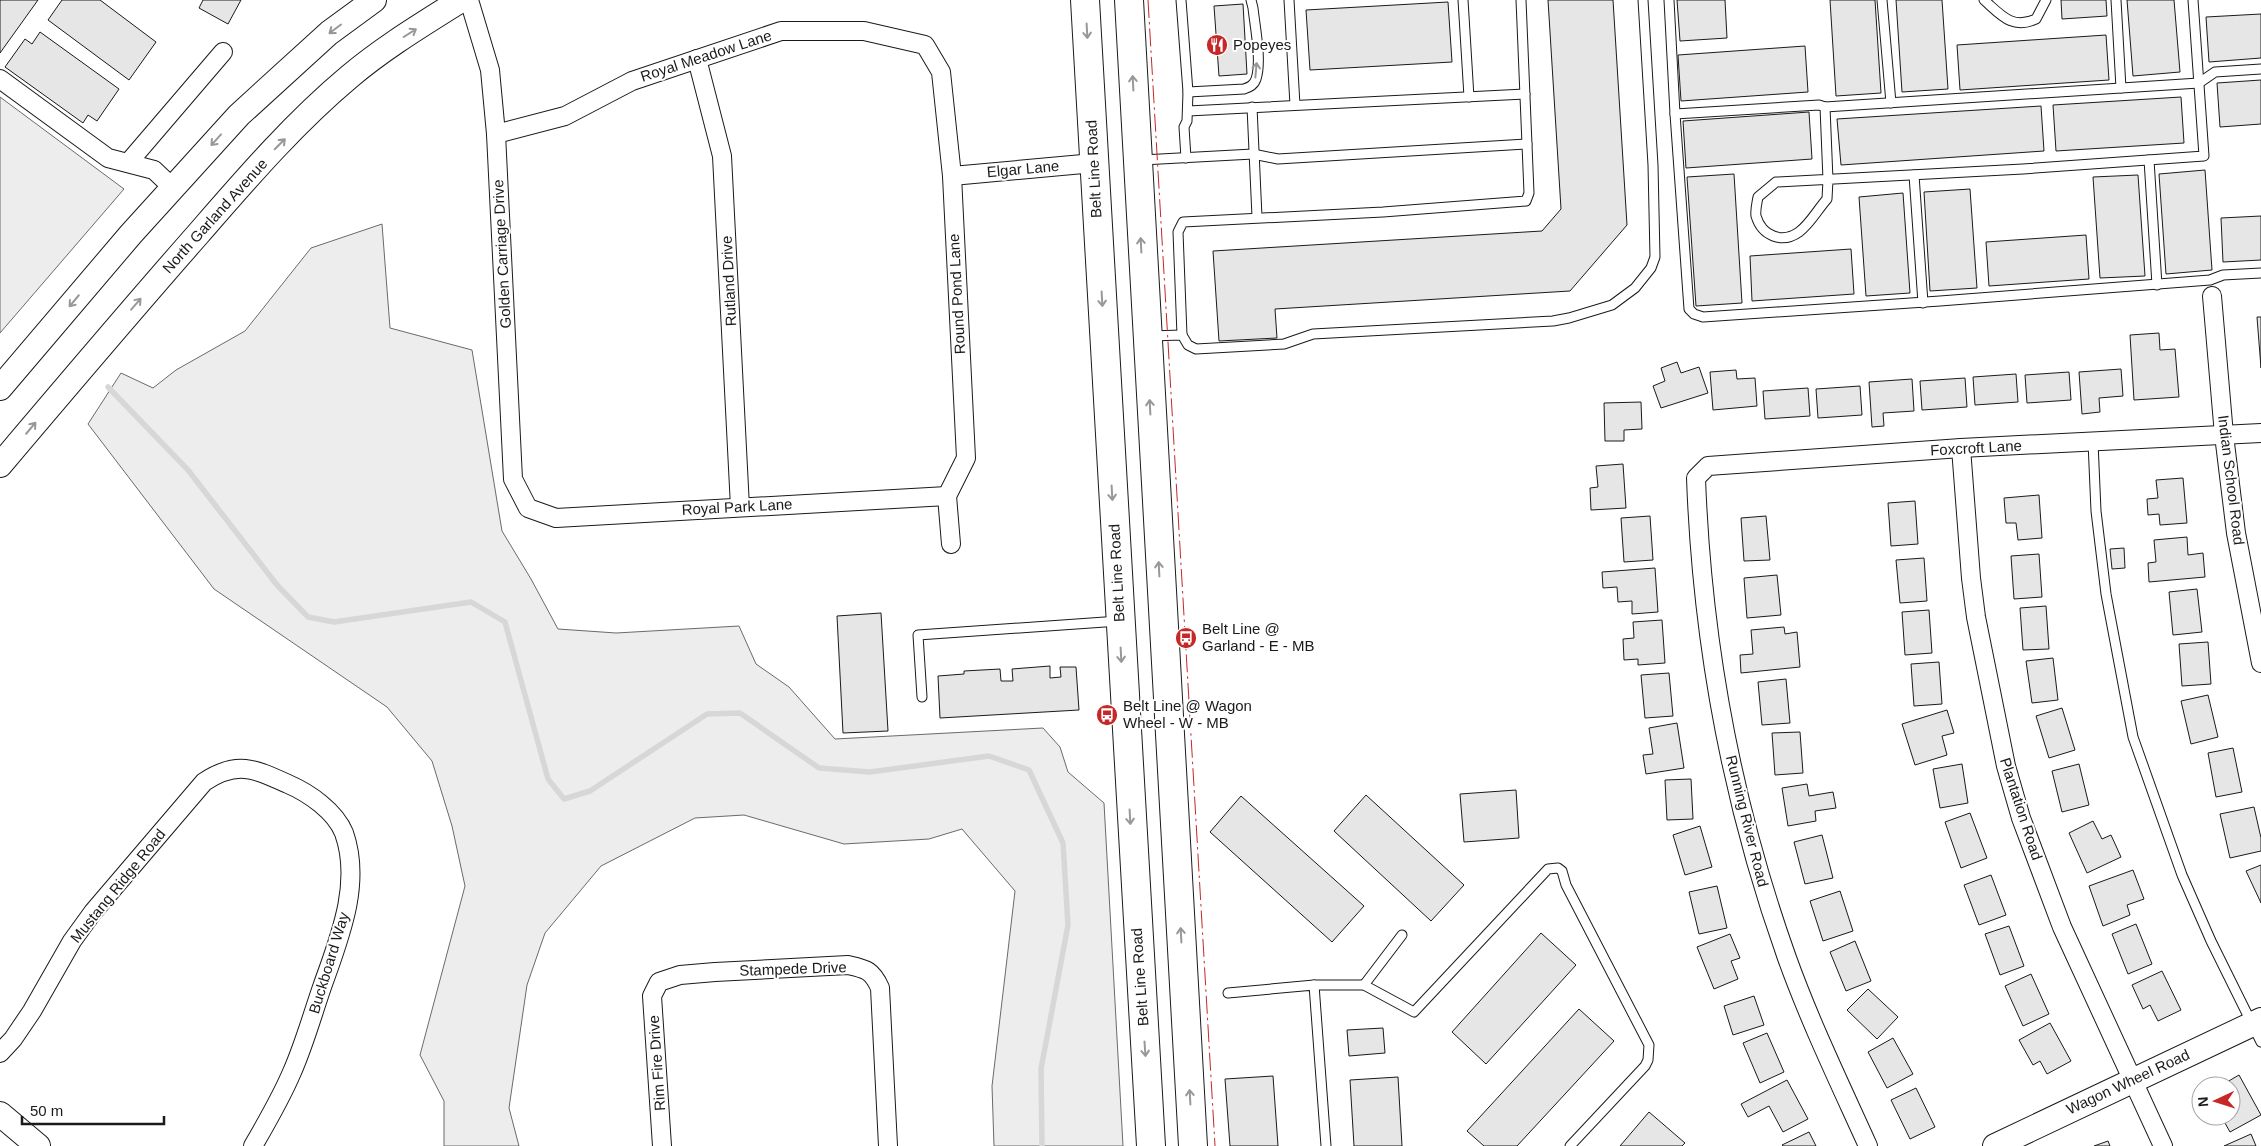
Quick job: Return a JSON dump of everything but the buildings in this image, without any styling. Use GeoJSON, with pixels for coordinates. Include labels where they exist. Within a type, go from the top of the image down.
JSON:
{"type":"FeatureCollection","features":[{"type":"Feature","properties":{"kind":"main road","name":"North Garland Avenue"},"geometry":{"type":"LineString","coordinates":[[0,465],[100,346],[254,171],[299,125],[348,77],[399,39],[461,0]]}},
{"type":"Feature","properties":{"kind":"main road","name":"Belt Line Road"},"geometry":{"type":"LineString","coordinates":[[1085,0],[1119,620],[1151,1146]]}},
{"type":"Feature","properties":{"kind":"main road"},"geometry":{"type":"LineString","coordinates":[[1129,0],[1136,160],[1193,1146]]}},
{"type":"Feature","properties":{"kind":"main road"},"geometry":{"type":"LineString","coordinates":[[0,388],[173,188],[239,115],[329,33],[369,2]]}},
{"type":"Feature","properties":{"kind":"main road"},"geometry":{"type":"LineString","coordinates":[[1094,163],[1136,160]]}},
{"type":"Feature","properties":{"kind":"main road"},"geometry":{"type":"LineString","coordinates":[[1110,444],[1152,442]]}},
{"type":"Feature","properties":{"kind":"main road"},"geometry":{"type":"LineString","coordinates":[[1119,620],[1162,618]]}},
{"type":"Feature","properties":{"kind":"main road","name":"Wagon Wheel Road"},"geometry":{"type":"LineString","coordinates":[[1995,1146],[2132,1080],[2258,1029]]}},
{"type":"Feature","properties":{"kind":"main road"},"geometry":{"type":"LineString","coordinates":[[0,1114],[38,1146]]}},
{"type":"Feature","properties":{"kind":"street","name":"Golden Carriage Drive"},"geometry":{"type":"LineString","coordinates":[[469,0],[490,70],[496,134],[513,479],[528,508]]}},
{"type":"Feature","properties":{"kind":"street","name":"Royal Meadow Lane"},"geometry":{"type":"LineString","coordinates":[[496,134],[565,116],[632,81],[781,31],[864,31],[925,45]]}},
{"type":"Feature","properties":{"kind":"street","name":"Round Pond Lane"},"geometry":{"type":"LineString","coordinates":[[925,45],[941,72],[952,176],[966,458],[947,496]]}},
{"type":"Feature","properties":{"kind":"street"},"geometry":{"type":"LineString","coordinates":[[128,163],[223,52]]}},
{"type":"Feature","properties":{"kind":"street","name":"Rutland Drive"},"geometry":{"type":"LineString","coordinates":[[697,59],[722,156],[740,507]]}},
{"type":"Feature","properties":{"kind":"street"},"geometry":{"type":"LineString","coordinates":[[0,79],[108,158],[154,170],[173,188]]}},
{"type":"Feature","properties":{"kind":"street","name":"Elgar Lane"},"geometry":{"type":"LineString","coordinates":[[952,176],[1094,163]]}},
{"type":"Feature","properties":{"kind":"street","name":"Indian School Road"},"geometry":{"type":"LineString","coordinates":[[2212,296],[2224,436],[2236,533],[2261,663]]}},
{"type":"Feature","properties":{"kind":"street","name":"Foxcroft Lane"},"geometry":{"type":"LineString","coordinates":[[1696,478],[1708,466],[1961,448],[2261,433]]}},
{"type":"Feature","properties":{"kind":"street","name":"Plantation Road"},"geometry":{"type":"LineString","coordinates":[[1961,448],[1976,617],[2006,766],[2021,818],[2062,927],[2163,1146]]}},
{"type":"Feature","properties":{"kind":"street","name":"Running River Road"},"geometry":{"type":"LineString","coordinates":[[1696,478],[1698,546],[1711,660],[1738,797],[1765,892],[1787,958],[1808,1014],[1868,1146]]}},
{"type":"Feature","properties":{"kind":"street"},"geometry":{"type":"LineString","coordinates":[[947,496],[951,544]]}},
{"type":"Feature","properties":{"kind":"street","name":"Royal Park Lane"},"geometry":{"type":"LineString","coordinates":[[528,508],[556,518],[947,496]]}},
{"type":"Feature","properties":{"kind":"street","name":"Mustang Ridge Road"},"geometry":{"type":"LineString","coordinates":[[0,1053],[32,1011],[72,941],[93,912],[204,782],[220,772],[241,767]]}},
{"type":"Feature","properties":{"kind":"street","name":"Buckboard Way"},"geometry":{"type":"LineString","coordinates":[[241,767],[276,778],[298,788],[319,803],[343,831],[349,851],[351,870],[345,918],[306,1038],[292,1073],[253,1146]]}},
{"type":"Feature","properties":{"kind":"street","name":"Stampede Drive"},"geometry":{"type":"LineString","coordinates":[[659,982],[680,975],[848,965],[863,969],[874,975],[880,988],[883,1010],[888,1146]]}},
{"type":"Feature","properties":{"kind":"street","name":"Rim Fire Drive"},"geometry":{"type":"LineString","coordinates":[[659,982],[652,996],[662,1146]]}},
{"type":"Feature","properties":{"kind":"lane"},"geometry":{"type":"LineString","coordinates":[[1182,0],[1188,92],[1188,111],[1184,127],[1186,158]]}},
{"type":"Feature","properties":{"kind":"lane"},"geometry":{"type":"LineString","coordinates":[[1188,92],[1244,89],[1251,86],[1256,79],[1258,66],[1254,8],[1251,0]]}},
{"type":"Feature","properties":{"kind":"lane"},"geometry":{"type":"LineString","coordinates":[[1289,0],[1295,105]]}},
{"type":"Feature","properties":{"kind":"lane"},"geometry":{"type":"LineString","coordinates":[[1463,0],[1469,97]]}},
{"type":"Feature","properties":{"kind":"lane"},"geometry":{"type":"LineString","coordinates":[[1521,0],[1529,193],[1526,201],[1520,203],[1383,212],[1182,222],[1178,232],[1182,335],[1188,345],[1196,349],[1284,344],[1314,334],[1553,321],[1612,305],[1635,288],[1651,268],[1655,258],[1653,165],[1644,0]]}},
{"type":"Feature","properties":{"kind":"lane"},"geometry":{"type":"LineString","coordinates":[[1669,0],[1675,114],[1690,312],[1703,317],[1923,302],[2157,285],[2210,280],[2223,275],[2261,273]]}},
{"type":"Feature","properties":{"kind":"lane"},"geometry":{"type":"LineString","coordinates":[[1882,0],[1891,103]]}},
{"type":"Feature","properties":{"kind":"lane"},"geometry":{"type":"LineString","coordinates":[[1984,0],[2003,17],[2019,24],[2036,19],[2046,0]]}},
{"type":"Feature","properties":{"kind":"lane"},"geometry":{"type":"LineString","coordinates":[[2116,0],[2121,88]]}},
{"type":"Feature","properties":{"kind":"lane"},"geometry":{"type":"LineString","coordinates":[[1825,107],[1828,180],[1827,199],[1800,231],[1789,238],[1775,238],[1761,228],[1756,214],[1758,197],[1776,182],[1828,180],[1914,175],[2204,156],[2193,0]]}},
{"type":"Feature","properties":{"kind":"lane"},"geometry":{"type":"LineString","coordinates":[[1675,114],[1819,105],[1825,107],[2199,83],[2216,72],[2261,69]]}},
{"type":"Feature","properties":{"kind":"lane"},"geometry":{"type":"LineString","coordinates":[[1188,111],[1525,94]]}},
{"type":"Feature","properties":{"kind":"lane"},"geometry":{"type":"LineString","coordinates":[[1252,107],[1257,217]]}},
{"type":"Feature","properties":{"kind":"lane"},"geometry":{"type":"LineString","coordinates":[[1136,160],[1254,154],[1278,159],[1527,144]]}},
{"type":"Feature","properties":{"kind":"lane"},"geometry":{"type":"LineString","coordinates":[[2149,160],[2157,285]]}},
{"type":"Feature","properties":{"kind":"lane"},"geometry":{"type":"LineString","coordinates":[[1914,175],[1923,302]]}},
{"type":"Feature","properties":{"kind":"lane"},"geometry":{"type":"LineString","coordinates":[[1146,336],[1182,335]]}},
{"type":"Feature","properties":{"kind":"lane"},"geometry":{"type":"LineString","coordinates":[[2093,442],[2096,511],[2106,594],[2133,737],[2182,875],[2211,941],[2258,1029]]}},
{"type":"Feature","properties":{"kind":"lane"},"geometry":{"type":"LineString","coordinates":[[922,697],[918,635],[1119,620]]}},
{"type":"Feature","properties":{"kind":"lane"},"geometry":{"type":"LineString","coordinates":[[1228,993],[1314,985],[1364,985],[1414,1012],[1548,869],[1558,868],[1562,871],[1566,885],[1649,1046],[1648,1060],[1645,1066],[1570,1146]]}},
{"type":"Feature","properties":{"kind":"lane"},"geometry":{"type":"LineString","coordinates":[[1364,985],[1402,935]]}},
{"type":"Feature","properties":{"kind":"lane"},"geometry":{"type":"LineString","coordinates":[[1314,985],[1326,1146]]}},
{"type":"Feature","properties":{"kind":"shaded area"},"geometry":{"type":"Polygon","coordinates":[[[0,97],[124,189],[0,333],[0,97]]]}},
{"type":"Feature","properties":{"kind":"shaded area"},"geometry":{"type":"Polygon","coordinates":[[[382,224],[390,328],[472,350],[502,531],[558,629],[616,633],[739,626],[756,664],[789,687],[835,739],[1043,728],[1060,747],[1068,772],[1104,803],[1123,1146],[994,1146],[992,1086],[1015,891],[962,829],[929,839],[844,844],[744,815],[695,818],[601,866],[545,933],[527,985],[509,1108],[519,1146],[444,1146],[444,1101],[420,1055],[465,886],[452,826],[432,761],[387,707],[214,589],[88,424],[121,373],[153,388],[176,370],[245,331],[311,248],[382,224]]]}},
{"type":"Feature","properties":{"kind":"waterway"},"geometry":{"type":"LineString","coordinates":[[108,387],[188,470],[277,585],[308,617],[334,622],[471,602],[505,622],[548,779],[564,799],[590,791],[707,714],[740,713],[819,768],[870,772],[989,756],[1029,770],[1063,843],[1068,925],[1041,1069],[1042,1146]]}},
{"type":"Feature","properties":{"kind":"power"},"geometry":{"type":"LineString","coordinates":[[1148,0],[1215,1146]]}},
{"type":"Feature","properties":{"kind":"place","name":"Popeyes"},"geometry":{"type":"Point","coordinates":[1217,45]}},
{"type":"Feature","properties":{"kind":"place","name":"Belt Line @ Garland - E - MB"},"geometry":{"type":"Point","coordinates":[1186,638]}},
{"type":"Feature","properties":{"kind":"place","name":"Belt Line @ Wagon Wheel - W - MB"},"geometry":{"type":"Point","coordinates":[1107,715]}}]}
